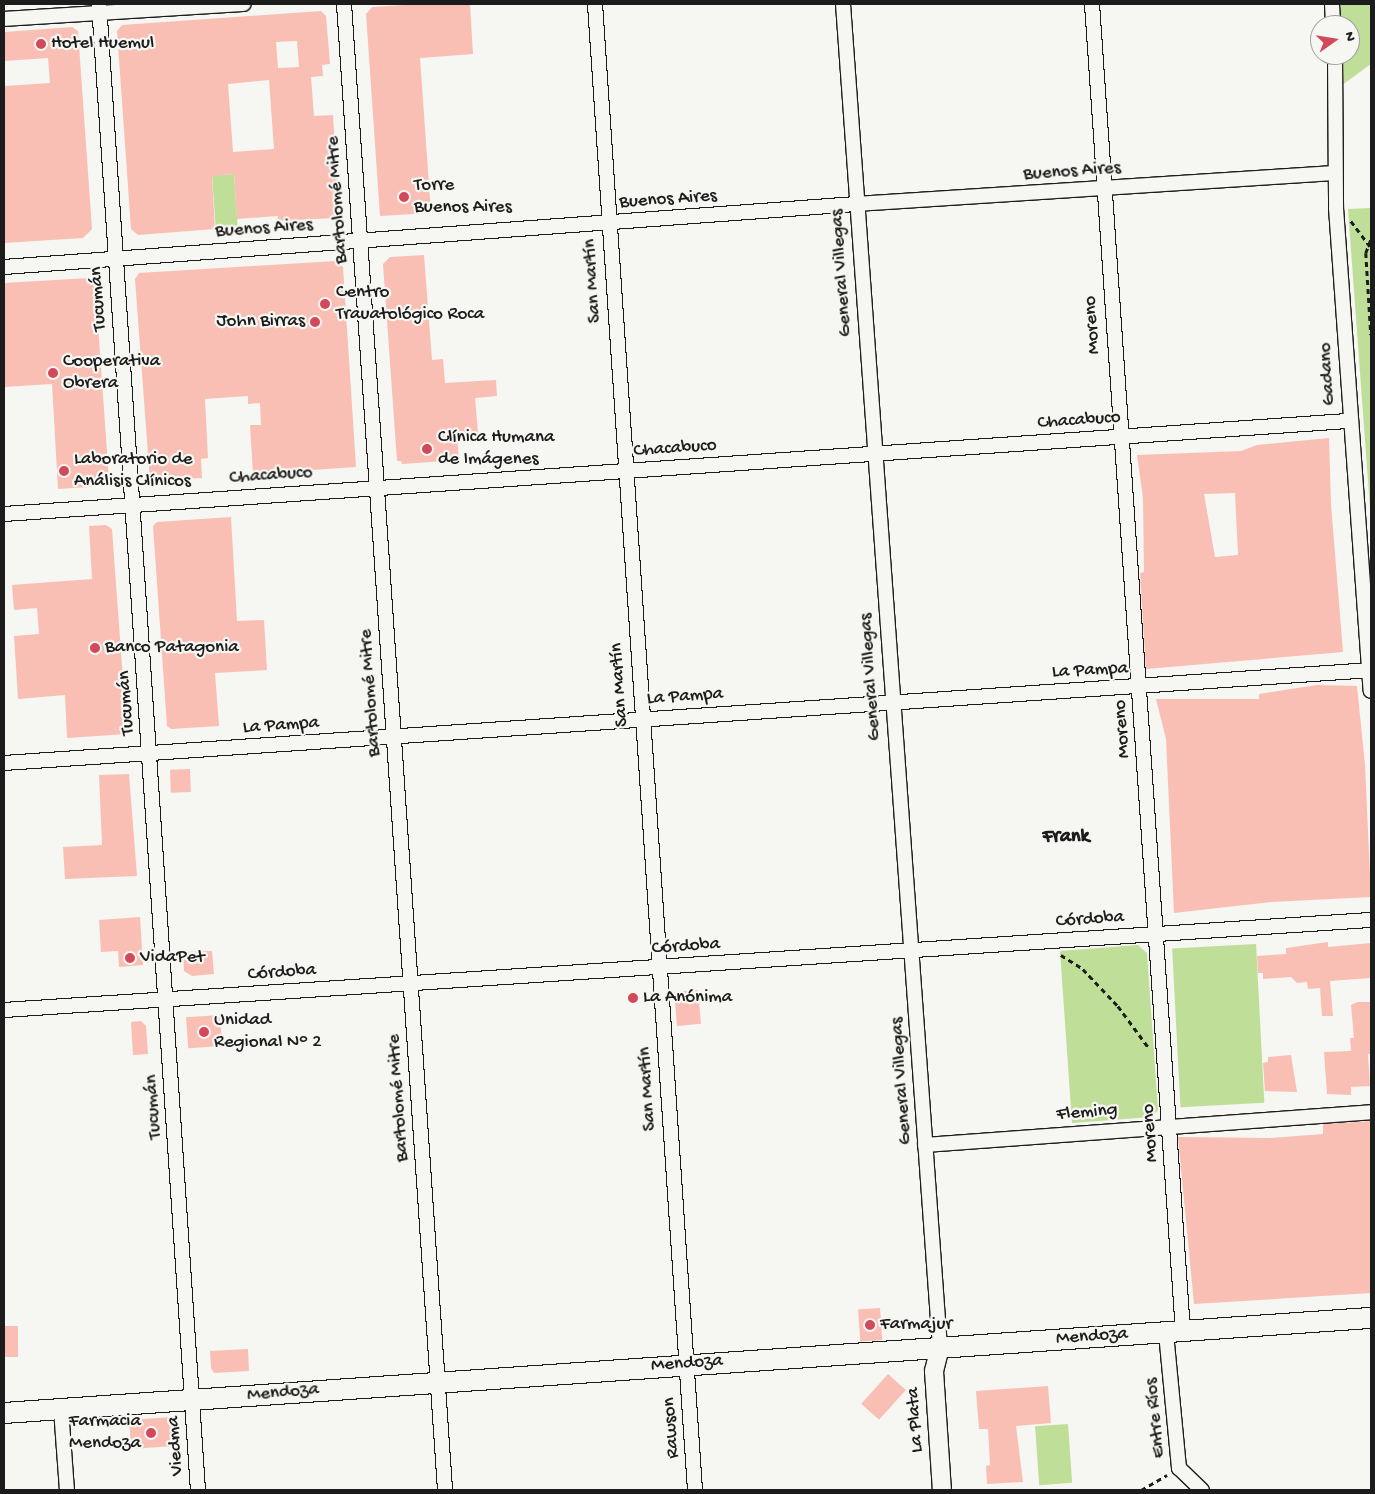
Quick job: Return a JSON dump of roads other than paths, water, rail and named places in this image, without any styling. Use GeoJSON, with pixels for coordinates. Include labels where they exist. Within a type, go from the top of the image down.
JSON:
{"type":"FeatureCollection","features":[{"type":"Feature","properties":{"kind":"main road","name":"Mendoza"},"geometry":{"type":"LineString","coordinates":[[4,1413],[437,1380],[1371,1318]]}},
{"type":"Feature","properties":{"kind":"street"},"geometry":{"type":"LineString","coordinates":[[4,19],[99,9],[244,4]]}},
{"type":"Feature","properties":{"kind":"street","name":"Bartolomé Mitre"},"geometry":{"type":"LineString","coordinates":[[344,4],[445,1490]]}},
{"type":"Feature","properties":{"kind":"street","name":"San Martín"},"geometry":{"type":"LineString","coordinates":[[594,4],[624,472],[686,1364]]}},
{"type":"Feature","properties":{"kind":"street","name":"General Villegas"},"geometry":{"type":"LineString","coordinates":[[842,4],[855,204],[940,1347]]}},
{"type":"Feature","properties":{"kind":"street","name":"Moreno"},"geometry":{"type":"LineString","coordinates":[[1092,4],[1120,437],[1169,1125],[1175,1332]]}},
{"type":"Feature","properties":{"kind":"street","name":"Tucumán"},"geometry":{"type":"LineString","coordinates":[[99,9],[192,1400]]}},
{"type":"Feature","properties":{"kind":"street","name":"Gadano"},"geometry":{"type":"LineString","coordinates":[[1335,65],[1335,173],[1350,421],[1371,691]]}},
{"type":"Feature","properties":{"kind":"street","name":"Buenos Aires"},"geometry":{"type":"LineString","coordinates":[[4,267],[855,204],[1335,173]]}},
{"type":"Feature","properties":{"kind":"street","name":"Chacabuco"},"geometry":{"type":"LineString","coordinates":[[4,514],[1350,421]]}},
{"type":"Feature","properties":{"kind":"street","name":"La Pampa"},"geometry":{"type":"LineString","coordinates":[[4,763],[149,755],[892,701],[1138,687],[1370,670]]}},
{"type":"Feature","properties":{"kind":"street","name":"Córdoba"},"geometry":{"type":"LineString","coordinates":[[4,1010],[1371,920]]}},
{"type":"Feature","properties":{"kind":"street","name":"Fleming"},"geometry":{"type":"LineString","coordinates":[[925,1145],[1169,1125],[1371,1112]]}},
{"type":"Feature","properties":{"kind":"street","name":"Entre Ríos"},"geometry":{"type":"LineString","coordinates":[[1175,1332],[1179,1468],[1202,1490]]}},
{"type":"Feature","properties":{"kind":"street","name":"La Plata"},"geometry":{"type":"LineString","coordinates":[[940,1347],[934,1371],[942,1490]]}},
{"type":"Feature","properties":{"kind":"street","name":"Rawson"},"geometry":{"type":"LineString","coordinates":[[686,1364],[695,1490]]}},
{"type":"Feature","properties":{"kind":"street","name":"Viedma"},"geometry":{"type":"LineString","coordinates":[[192,1400],[198,1490]]}},
{"type":"Feature","properties":{"kind":"street"},"geometry":{"type":"LineString","coordinates":[[61,1409],[66,1490]]}},
{"type":"Feature","properties":{"kind":"place","name":"Hotel Huemul"},"geometry":{"type":"Point","coordinates":[41,44]}},
{"type":"Feature","properties":{"kind":"place","name":"Torre Buenos Aires"},"geometry":{"type":"Point","coordinates":[404,197]}},
{"type":"Feature","properties":{"kind":"place","name":"Centro Trauatológico Roca"},"geometry":{"type":"Point","coordinates":[325,304]}},
{"type":"Feature","properties":{"kind":"place","name":"John Birras"},"geometry":{"type":"Point","coordinates":[315,322]}},
{"type":"Feature","properties":{"kind":"place","name":"Cooperativa Obrera"},"geometry":{"type":"Point","coordinates":[53,373]}},
{"type":"Feature","properties":{"kind":"place","name":"Clínica Humana de Imágenes"},"geometry":{"type":"Point","coordinates":[427,449]}},
{"type":"Feature","properties":{"kind":"place","name":"Laboratorio de Análisis Clínicos"},"geometry":{"type":"Point","coordinates":[64,471]}},
{"type":"Feature","properties":{"kind":"place","name":"Banco Patagonia"},"geometry":{"type":"Point","coordinates":[95,648]}},
{"type":"Feature","properties":{"kind":"place","name":"VidaPet"},"geometry":{"type":"Point","coordinates":[130,958]}},
{"type":"Feature","properties":{"kind":"place","name":"La Anónima"},"geometry":{"type":"Point","coordinates":[633,998]}},
{"type":"Feature","properties":{"kind":"place","name":"Unidad Regional N° 2"},"geometry":{"type":"Point","coordinates":[204,1032]}},
{"type":"Feature","properties":{"kind":"place","name":"Farmajur"},"geometry":{"type":"Point","coordinates":[870,1325]}},
{"type":"Feature","properties":{"kind":"place","name":"Farmacia Mendoza"},"geometry":{"type":"Point","coordinates":[151,1433]}},
{"type":"Feature","properties":{"kind":"district","name":"Frank"},"geometry":{"type":"Point","coordinates":[1066,837]}}]}
